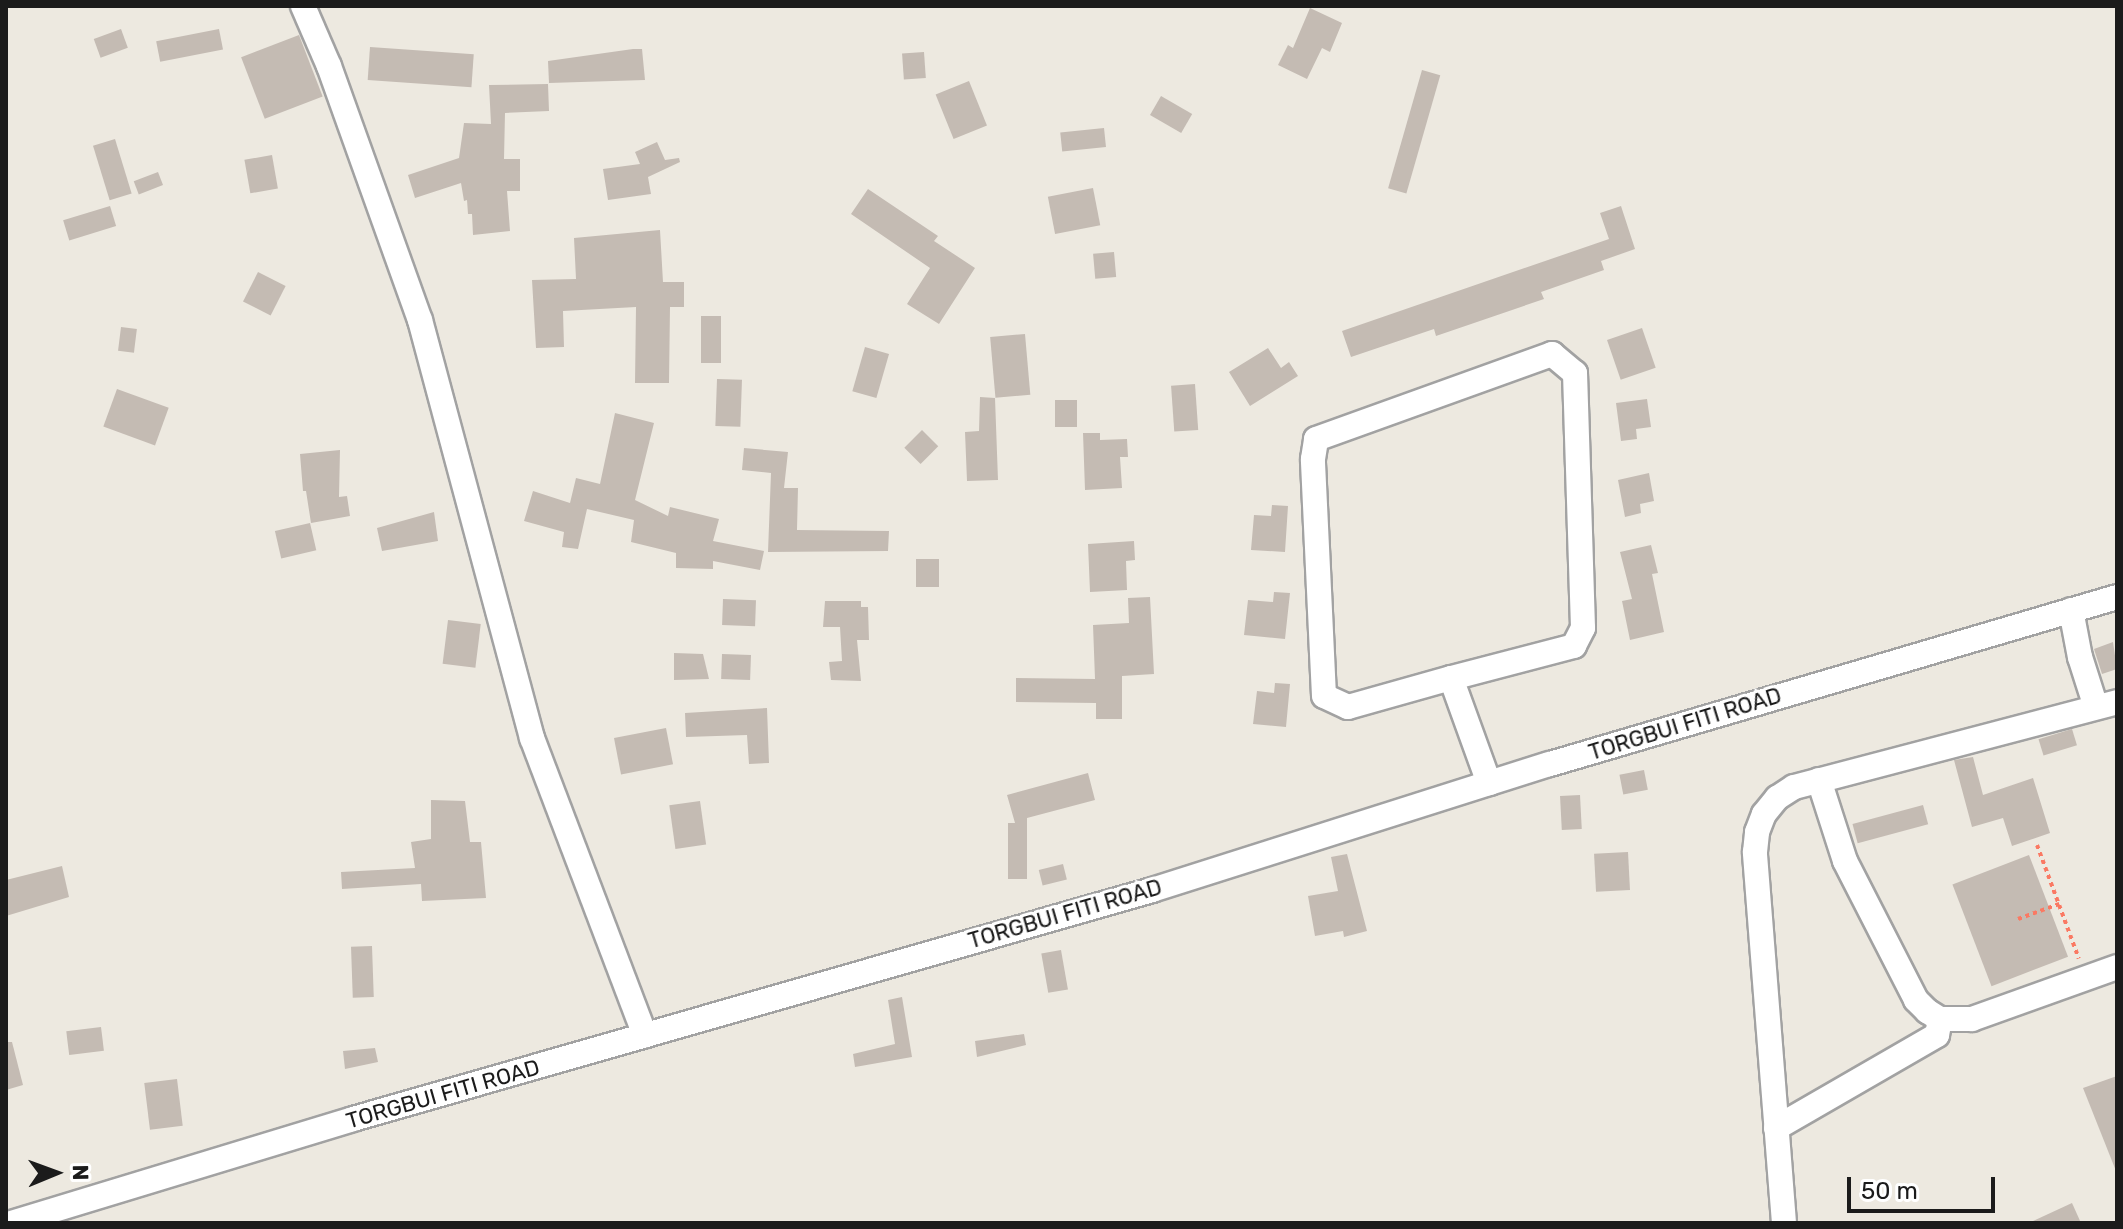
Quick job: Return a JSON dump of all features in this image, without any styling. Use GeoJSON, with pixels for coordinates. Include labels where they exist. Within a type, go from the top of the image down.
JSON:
{"type":"FeatureCollection","features":[{"type":"Feature","properties":{"kind":"street"},"geometry":{"type":"LineString","coordinates":[[303,6],[329,66],[420,320],[532,738],[645,1035]]}},
{"type":"Feature","properties":{"kind":"street"},"geometry":{"type":"LineString","coordinates":[[1552,354],[1575,373],[1583,628],[1574,646],[1451,678],[1348,707],[1324,696],[1313,459],[1316,439],[1552,354]]}},
{"type":"Feature","properties":{"kind":"street","name":"TORGBUI FITI ROAD"},"geometry":{"type":"LineString","coordinates":[[11,1223],[645,1035],[1152,890],[1489,783],[2117,597]]}},
{"type":"Feature","properties":{"kind":"street"},"geometry":{"type":"LineString","coordinates":[[1784,1223],[1755,852],[1757,832],[1777,798],[1794,787],[2106,704],[2080,657],[2071,610]]}},
{"type":"Feature","properties":{"kind":"street"},"geometry":{"type":"LineString","coordinates":[[1451,678],[1489,783]]}},
{"type":"Feature","properties":{"kind":"street"},"geometry":{"type":"LineString","coordinates":[[1819,780],[1845,861],[1916,1000],[1940,1019],[1972,1019],[2117,967]]}},
{"type":"Feature","properties":{"kind":"street"},"geometry":{"type":"LineString","coordinates":[[1776,1128],[1937,1035],[1940,1019]]}},
{"type":"Feature","properties":{"kind":"path"},"geometry":{"type":"LineString","coordinates":[[2037,845],[2086,978]]}},
{"type":"Feature","properties":{"kind":"path"},"geometry":{"type":"LineString","coordinates":[[2018,919],[2059,904]]}},
{"type":"Feature","properties":{"kind":"building"},"geometry":{"type":"Polygon","coordinates":[[[1310,8],[1342,23],[1330,52],[1322,48],[1307,79],[1278,65],[1288,45],[1293,48],[1310,8]]]}},
{"type":"Feature","properties":{"kind":"building"},"geometry":{"type":"Polygon","coordinates":[[[121,29],[128,48],[101,58],[94,39],[121,29]]]}},
{"type":"Feature","properties":{"kind":"building"},"geometry":{"type":"Polygon","coordinates":[[[219,29],[223,50],[160,62],[156,41],[219,29]]]}},
{"type":"Feature","properties":{"kind":"building"},"geometry":{"type":"Polygon","coordinates":[[[299,35],[323,97],[265,119],[241,57],[299,35]]]}},
{"type":"Feature","properties":{"kind":"building"},"geometry":{"type":"Polygon","coordinates":[[[370,47],[474,54],[471,87],[368,80],[370,47]]]}},
{"type":"Feature","properties":{"kind":"building"},"geometry":{"type":"Polygon","coordinates":[[[642,49],[645,80],[549,83],[548,61],[642,49]]]}},
{"type":"Feature","properties":{"kind":"building"},"geometry":{"type":"Polygon","coordinates":[[[924,52],[926,78],[904,79],[902,54],[924,52]]]}},
{"type":"Feature","properties":{"kind":"building"},"geometry":{"type":"Polygon","coordinates":[[[1422,70],[1440,75],[1406,193],[1388,188],[1422,70]]]}},
{"type":"Feature","properties":{"kind":"building"},"geometry":{"type":"Polygon","coordinates":[[[969,81],[987,126],[954,139],[936,94],[969,81]]]}},
{"type":"Feature","properties":{"kind":"building"},"geometry":{"type":"Polygon","coordinates":[[[548,84],[549,111],[505,113],[504,159],[520,159],[520,191],[507,191],[510,231],[473,235],[472,214],[468,214],[461,183],[415,198],[408,175],[459,158],[464,123],[491,124],[489,85],[548,84]]]}},
{"type":"Feature","properties":{"kind":"building"},"geometry":{"type":"Polygon","coordinates":[[[1161,96],[1192,114],[1181,133],[1150,115],[1161,96]]]}},
{"type":"Feature","properties":{"kind":"building"},"geometry":{"type":"Polygon","coordinates":[[[1104,128],[1106,147],[1062,151],[1060,133],[1104,128]]]}},
{"type":"Feature","properties":{"kind":"building"},"geometry":{"type":"Polygon","coordinates":[[[115,139],[132,194],[110,200],[93,146],[115,139]]]}},
{"type":"Feature","properties":{"kind":"building"},"geometry":{"type":"Polygon","coordinates":[[[657,142],[665,160],[679,158],[680,162],[648,177],[651,194],[608,200],[603,169],[640,164],[635,152],[657,142]]]}},
{"type":"Feature","properties":{"kind":"building"},"geometry":{"type":"Polygon","coordinates":[[[272,155],[278,188],[250,193],[244,160],[272,155]]]}},
{"type":"Feature","properties":{"kind":"building"},"geometry":{"type":"Polygon","coordinates":[[[158,172],[163,185],[139,194],[134,181],[158,172]]]}},
{"type":"Feature","properties":{"kind":"building"},"geometry":{"type":"Polygon","coordinates":[[[1093,188],[1100,225],[1055,234],[1048,197],[1093,188]]]}},
{"type":"Feature","properties":{"kind":"building"},"geometry":{"type":"Polygon","coordinates":[[[868,189],[938,236],[934,241],[975,268],[939,324],[907,304],[930,268],[851,214],[868,189]]]}},
{"type":"Feature","properties":{"kind":"building"},"geometry":{"type":"Polygon","coordinates":[[[110,206],[116,226],[69,240],[63,220],[110,206]]]}},
{"type":"Feature","properties":{"kind":"building"},"geometry":{"type":"Polygon","coordinates":[[[1621,206],[1635,249],[1601,261],[1604,270],[1541,292],[1544,299],[1436,336],[1434,329],[1351,357],[1342,331],[1609,239],[1600,213],[1621,206]]]}},
{"type":"Feature","properties":{"kind":"building"},"geometry":{"type":"Polygon","coordinates":[[[660,230],[663,282],[684,282],[684,307],[670,307],[669,383],[635,383],[636,307],[563,311],[564,347],[536,348],[532,280],[576,279],[574,238],[660,230]]]}},
{"type":"Feature","properties":{"kind":"building"},"geometry":{"type":"Polygon","coordinates":[[[1114,252],[1116,277],[1095,279],[1093,254],[1114,252]]]}},
{"type":"Feature","properties":{"kind":"building"},"geometry":{"type":"Polygon","coordinates":[[[258,272],[286,286],[271,315],[243,301],[258,272]]]}},
{"type":"Feature","properties":{"kind":"building"},"geometry":{"type":"Polygon","coordinates":[[[701,316],[721,316],[721,363],[701,363],[701,316]]]}},
{"type":"Feature","properties":{"kind":"building"},"geometry":{"type":"Polygon","coordinates":[[[121,327],[137,329],[134,353],[118,351],[121,327]]]}},
{"type":"Feature","properties":{"kind":"building"},"geometry":{"type":"Polygon","coordinates":[[[1642,328],[1656,368],[1621,380],[1607,340],[1642,328]]]}},
{"type":"Feature","properties":{"kind":"building"},"geometry":{"type":"Polygon","coordinates":[[[1025,334],[1030,395],[995,398],[990,337],[1025,334]]]}},
{"type":"Feature","properties":{"kind":"building"},"geometry":{"type":"Polygon","coordinates":[[[865,347],[889,354],[876,398],[852,391],[865,347]]]}},
{"type":"Feature","properties":{"kind":"building"},"geometry":{"type":"Polygon","coordinates":[[[1268,348],[1281,368],[1289,362],[1298,376],[1250,406],[1229,372],[1268,348]]]}},
{"type":"Feature","properties":{"kind":"building"},"geometry":{"type":"Polygon","coordinates":[[[717,379],[742,380],[740,427],[715,426],[717,379]]]}},
{"type":"Feature","properties":{"kind":"building"},"geometry":{"type":"Polygon","coordinates":[[[1195,384],[1198,430],[1174,432],[1171,386],[1195,384]]]}},
{"type":"Feature","properties":{"kind":"building"},"geometry":{"type":"Polygon","coordinates":[[[117,389],[169,408],[155,445],[103,427],[117,389]]]}},
{"type":"Feature","properties":{"kind":"building"},"geometry":{"type":"Polygon","coordinates":[[[980,397],[995,398],[998,480],[967,481],[965,432],[979,431],[980,397]]]}},
{"type":"Feature","properties":{"kind":"building"},"geometry":{"type":"Polygon","coordinates":[[[1647,399],[1651,427],[1636,429],[1637,439],[1621,441],[1616,403],[1647,399]]]}},
{"type":"Feature","properties":{"kind":"building"},"geometry":{"type":"Polygon","coordinates":[[[1055,400],[1077,400],[1077,427],[1055,427],[1055,400]]]}},
{"type":"Feature","properties":{"kind":"building"},"geometry":{"type":"Polygon","coordinates":[[[615,413],[654,423],[635,500],[668,516],[670,507],[719,519],[713,541],[764,551],[760,570],[713,561],[713,569],[676,568],[676,553],[631,542],[634,520],[587,509],[578,549],[562,547],[564,532],[524,521],[533,491],[570,503],[576,478],[600,484],[615,413]]]}},
{"type":"Feature","properties":{"kind":"building"},"geometry":{"type":"Polygon","coordinates":[[[922,430],[938,446],[921,464],[904,448],[922,430]]]}},
{"type":"Feature","properties":{"kind":"building"},"geometry":{"type":"Polygon","coordinates":[[[1083,433],[1100,433],[1100,440],[1127,439],[1128,457],[1120,457],[1122,488],[1085,490],[1083,433]]]}},
{"type":"Feature","properties":{"kind":"building"},"geometry":{"type":"Polygon","coordinates":[[[744,448],[788,452],[784,488],[798,488],[797,530],[889,531],[888,551],[768,552],[771,473],[742,470],[744,448]]]}},
{"type":"Feature","properties":{"kind":"building"},"geometry":{"type":"Polygon","coordinates":[[[340,450],[339,497],[347,496],[350,516],[311,523],[306,491],[303,491],[300,454],[340,450]]]}},
{"type":"Feature","properties":{"kind":"building"},"geometry":{"type":"Polygon","coordinates":[[[1649,473],[1654,501],[1640,504],[1641,513],[1625,517],[1618,480],[1649,473]]]}},
{"type":"Feature","properties":{"kind":"building"},"geometry":{"type":"Polygon","coordinates":[[[1272,505],[1288,506],[1285,552],[1251,550],[1254,515],[1271,516],[1272,505]]]}},
{"type":"Feature","properties":{"kind":"building"},"geometry":{"type":"Polygon","coordinates":[[[434,512],[438,541],[382,551],[377,528],[434,512]]]}},
{"type":"Feature","properties":{"kind":"building"},"geometry":{"type":"Polygon","coordinates":[[[310,523],[316,550],[281,558],[275,531],[310,523]]]}},
{"type":"Feature","properties":{"kind":"building"},"geometry":{"type":"Polygon","coordinates":[[[1134,541],[1135,560],[1126,561],[1127,590],[1090,592],[1088,544],[1134,541]]]}},
{"type":"Feature","properties":{"kind":"building"},"geometry":{"type":"Polygon","coordinates":[[[1651,545],[1658,573],[1652,574],[1664,632],[1630,640],[1622,601],[1632,599],[1620,552],[1651,545]]]}},
{"type":"Feature","properties":{"kind":"building"},"geometry":{"type":"Polygon","coordinates":[[[916,559],[939,559],[939,587],[916,587],[916,559]]]}},
{"type":"Feature","properties":{"kind":"building"},"geometry":{"type":"Polygon","coordinates":[[[1274,592],[1290,593],[1285,639],[1244,635],[1248,600],[1273,602],[1274,592]]]}},
{"type":"Feature","properties":{"kind":"building"},"geometry":{"type":"Polygon","coordinates":[[[1150,597],[1154,674],[1122,676],[1122,719],[1096,719],[1096,703],[1016,702],[1016,678],[1095,679],[1093,625],[1129,623],[1128,598],[1150,597]]]}},
{"type":"Feature","properties":{"kind":"building"},"geometry":{"type":"Polygon","coordinates":[[[723,599],[756,600],[755,626],[722,625],[723,599]]]}},
{"type":"Feature","properties":{"kind":"building"},"geometry":{"type":"Polygon","coordinates":[[[825,601],[861,601],[861,607],[868,607],[869,640],[857,640],[861,681],[831,680],[829,662],[842,661],[840,627],[823,627],[825,601]]]}},
{"type":"Feature","properties":{"kind":"building"},"geometry":{"type":"Polygon","coordinates":[[[448,620],[481,624],[475,668],[443,664],[448,620]]]}},
{"type":"Feature","properties":{"kind":"building"},"geometry":{"type":"Polygon","coordinates":[[[2113,642],[2117,669],[2102,674],[2094,649],[2113,642]]]}},
{"type":"Feature","properties":{"kind":"building"},"geometry":{"type":"Polygon","coordinates":[[[674,653],[703,654],[709,679],[674,680],[674,653]]]}},
{"type":"Feature","properties":{"kind":"building"},"geometry":{"type":"Polygon","coordinates":[[[722,654],[751,655],[750,680],[721,679],[722,654]]]}},
{"type":"Feature","properties":{"kind":"building"},"geometry":{"type":"Polygon","coordinates":[[[1275,683],[1290,684],[1286,727],[1253,724],[1257,691],[1274,693],[1275,683]]]}},
{"type":"Feature","properties":{"kind":"building"},"geometry":{"type":"Polygon","coordinates":[[[767,708],[769,763],[749,764],[747,735],[686,737],[685,713],[767,708]]]}},
{"type":"Feature","properties":{"kind":"building"},"geometry":{"type":"Polygon","coordinates":[[[666,728],[673,764],[621,774],[614,738],[666,728]]]}},
{"type":"Feature","properties":{"kind":"building"},"geometry":{"type":"Polygon","coordinates":[[[2072,729],[2077,745],[2043,755],[2039,739],[2072,729]]]}},
{"type":"Feature","properties":{"kind":"building"},"geometry":{"type":"Polygon","coordinates":[[[1973,757],[1983,795],[2033,778],[2050,833],[2012,846],[2003,818],[1972,827],[1954,760],[1973,757]]]}},
{"type":"Feature","properties":{"kind":"building"},"geometry":{"type":"Polygon","coordinates":[[[1644,770],[1648,790],[1623,794],[1619,775],[1644,770]]]}},
{"type":"Feature","properties":{"kind":"building"},"geometry":{"type":"Polygon","coordinates":[[[1088,773],[1095,800],[1027,818],[1027,879],[1008,879],[1008,823],[1015,823],[1007,795],[1088,773]]]}},
{"type":"Feature","properties":{"kind":"building"},"geometry":{"type":"Polygon","coordinates":[[[1580,795],[1582,829],[1562,830],[1560,796],[1580,795]]]}},
{"type":"Feature","properties":{"kind":"building"},"geometry":{"type":"Polygon","coordinates":[[[431,800],[465,801],[470,842],[481,842],[486,898],[422,901],[421,884],[342,889],[341,872],[415,868],[411,842],[431,839],[431,800]]]}},
{"type":"Feature","properties":{"kind":"building"},"geometry":{"type":"Polygon","coordinates":[[[700,801],[706,845],[675,849],[669,805],[700,801]]]}},
{"type":"Feature","properties":{"kind":"building"},"geometry":{"type":"Polygon","coordinates":[[[1923,805],[1928,824],[1858,843],[1852,824],[1923,805]]]}},
{"type":"Feature","properties":{"kind":"building"},"geometry":{"type":"Polygon","coordinates":[[[1628,852],[1630,890],[1596,892],[1594,854],[1628,852]]]}},
{"type":"Feature","properties":{"kind":"building"},"geometry":{"type":"Polygon","coordinates":[[[1347,854],[1367,931],[1344,937],[1343,931],[1315,936],[1308,896],[1338,891],[1331,857],[1347,854]]]}},
{"type":"Feature","properties":{"kind":"building"},"geometry":{"type":"Polygon","coordinates":[[[2029,855],[2068,957],[1992,986],[1952,884],[2029,855]]]}},
{"type":"Feature","properties":{"kind":"building"},"geometry":{"type":"Polygon","coordinates":[[[1063,864],[1067,880],[1043,886],[1039,870],[1063,864]]]}},
{"type":"Feature","properties":{"kind":"building"},"geometry":{"type":"Polygon","coordinates":[[[62,866],[69,897],[6,916],[6,880],[62,866]]]}},
{"type":"Feature","properties":{"kind":"building"},"geometry":{"type":"Polygon","coordinates":[[[372,946],[374,997],[353,998],[351,947],[372,946]]]}},
{"type":"Feature","properties":{"kind":"building"},"geometry":{"type":"Polygon","coordinates":[[[1061,950],[1068,989],[1048,993],[1041,953],[1061,950]]]}},
{"type":"Feature","properties":{"kind":"building"},"geometry":{"type":"Polygon","coordinates":[[[902,997],[912,1057],[855,1067],[853,1054],[895,1044],[888,1000],[902,997]]]}},
{"type":"Feature","properties":{"kind":"building"},"geometry":{"type":"Polygon","coordinates":[[[101,1027],[104,1051],[69,1055],[66,1031],[101,1027]]]}},
{"type":"Feature","properties":{"kind":"building"},"geometry":{"type":"Polygon","coordinates":[[[1024,1034],[1026,1045],[977,1057],[975,1041],[1024,1034]]]}},
{"type":"Feature","properties":{"kind":"building"},"geometry":{"type":"Polygon","coordinates":[[[6,1042],[12,1042],[23,1085],[6,1090],[6,1042]]]}},
{"type":"Feature","properties":{"kind":"building"},"geometry":{"type":"Polygon","coordinates":[[[375,1048],[378,1062],[345,1069],[343,1051],[375,1048]]]}},
{"type":"Feature","properties":{"kind":"building"},"geometry":{"type":"Polygon","coordinates":[[[2117,1076],[2117,1171],[2116,1171],[2083,1088],[2117,1076]]]}},
{"type":"Feature","properties":{"kind":"building"},"geometry":{"type":"Polygon","coordinates":[[[177,1079],[183,1126],[150,1130],[144,1083],[177,1079]]]}},
{"type":"Feature","properties":{"kind":"building"},"geometry":{"type":"Polygon","coordinates":[[[2072,1203],[2081,1223],[2029,1223],[2072,1203]]]}}]}
